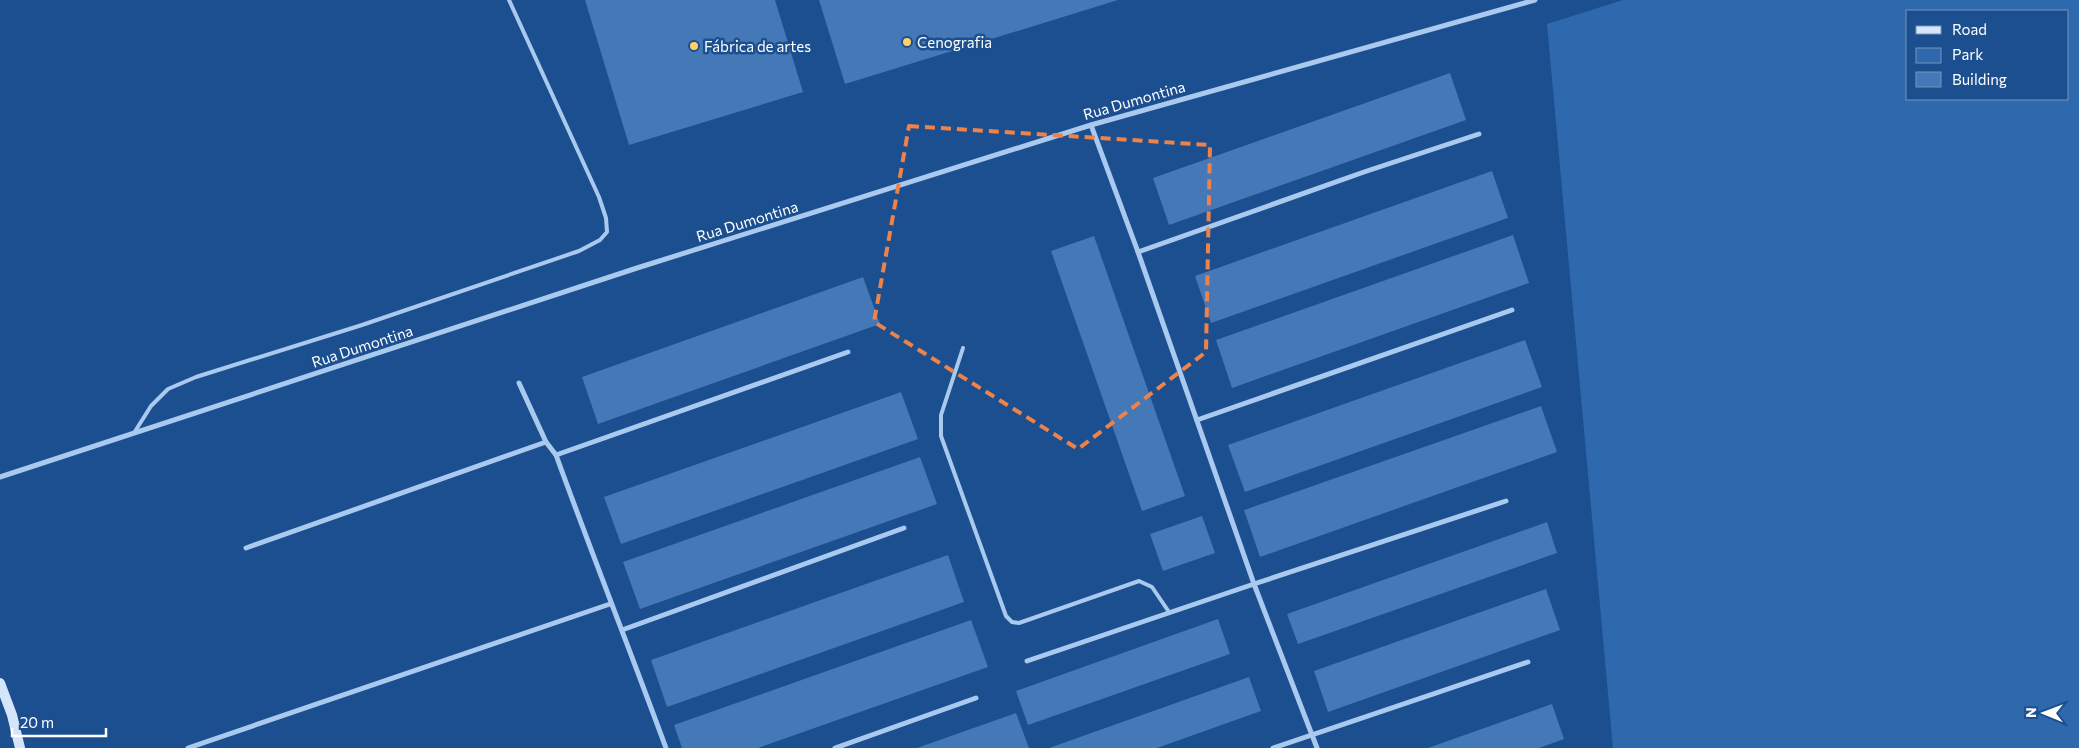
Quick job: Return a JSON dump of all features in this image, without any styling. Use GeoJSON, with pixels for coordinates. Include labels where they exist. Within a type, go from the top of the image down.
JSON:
{"type":"FeatureCollection","features":[{"type":"Feature","properties":{"kind":"main road"},"geometry":{"type":"LineString","coordinates":[[0,682],[12,715],[20,748]]}},
{"type":"Feature","properties":{"kind":"street","name":"Rua Dumontina"},"geometry":{"type":"LineString","coordinates":[[0,477],[637,268],[1091,125],[1534,0]]}},
{"type":"Feature","properties":{"kind":"street"},"geometry":{"type":"LineString","coordinates":[[1091,125],[1138,252],[1254,584],[1317,748]]}},
{"type":"Feature","properties":{"kind":"street"},"geometry":{"type":"LineString","coordinates":[[1138,252],[1364,172],[1479,134]]}},
{"type":"Feature","properties":{"kind":"street"},"geometry":{"type":"LineString","coordinates":[[1196,420],[1512,310]]}},
{"type":"Feature","properties":{"kind":"street"},"geometry":{"type":"LineString","coordinates":[[556,456],[848,352]]}},
{"type":"Feature","properties":{"kind":"street"},"geometry":{"type":"LineString","coordinates":[[519,383],[546,442],[556,456],[610,604],[622,630],[666,748]]}},
{"type":"Feature","properties":{"kind":"street"},"geometry":{"type":"LineString","coordinates":[[246,548],[546,442]]}},
{"type":"Feature","properties":{"kind":"street"},"geometry":{"type":"LineString","coordinates":[[1027,661],[1506,501]]}},
{"type":"Feature","properties":{"kind":"street"},"geometry":{"type":"LineString","coordinates":[[622,630],[904,528]]}},
{"type":"Feature","properties":{"kind":"street"},"geometry":{"type":"LineString","coordinates":[[188,748],[610,604]]}},
{"type":"Feature","properties":{"kind":"street"},"geometry":{"type":"LineString","coordinates":[[1273,748],[1528,662]]}},
{"type":"Feature","properties":{"kind":"street"},"geometry":{"type":"LineString","coordinates":[[835,748],[976,698]]}},
{"type":"Feature","properties":{"kind":"lane"},"geometry":{"type":"LineString","coordinates":[[134,433],[151,406],[168,389],[196,377],[372,321],[579,251],[600,240],[607,232],[606,218],[599,197],[509,0]]}},
{"type":"Feature","properties":{"kind":"lane"},"geometry":{"type":"LineString","coordinates":[[963,348],[941,415],[941,436],[1006,616],[1012,622],[1019,623],[1139,581],[1152,587],[1169,612]]}},
{"type":"Feature","properties":{"kind":"highlighted area"},"geometry":{"type":"Polygon","coordinates":[[[909,126],[1210,145],[1206,352],[1078,449],[874,322],[909,126]]]}},
{"type":"Feature","properties":{"kind":"green space"},"geometry":{"type":"Polygon","coordinates":[[[1623,0],[2079,0],[2079,748],[1613,748],[1547,24],[1623,0]]]}},
{"type":"Feature","properties":{"kind":"building","name":"Fábrica de artes"},"geometry":{"type":"Polygon","coordinates":[[[585,0],[775,0],[803,92],[629,145],[585,0]]]}},
{"type":"Feature","properties":{"kind":"building","name":"Cenografia"},"geometry":{"type":"Polygon","coordinates":[[[819,0],[1118,0],[845,84],[819,0]]]}},
{"type":"Feature","properties":{"kind":"building"},"geometry":{"type":"Polygon","coordinates":[[[1450,73],[1466,120],[1169,225],[1153,178],[1450,73]]]}},
{"type":"Feature","properties":{"kind":"building"},"geometry":{"type":"Polygon","coordinates":[[[1492,171],[1508,218],[1211,323],[1195,276],[1492,171]]]}},
{"type":"Feature","properties":{"kind":"building"},"geometry":{"type":"Polygon","coordinates":[[[1513,235],[1529,283],[1232,388],[1216,340],[1513,235]]]}},
{"type":"Feature","properties":{"kind":"building"},"geometry":{"type":"Polygon","coordinates":[[[1094,236],[1185,496],[1142,511],[1051,251],[1094,236]]]}},
{"type":"Feature","properties":{"kind":"building"},"geometry":{"type":"Polygon","coordinates":[[[863,277],[880,324],[598,424],[582,377],[863,277]]]}},
{"type":"Feature","properties":{"kind":"building"},"geometry":{"type":"Polygon","coordinates":[[[1525,340],[1542,387],[1245,492],[1228,445],[1525,340]]]}},
{"type":"Feature","properties":{"kind":"building"},"geometry":{"type":"Polygon","coordinates":[[[901,392],[918,439],[621,544],[604,497],[901,392]]]}},
{"type":"Feature","properties":{"kind":"building"},"geometry":{"type":"Polygon","coordinates":[[[1541,406],[1557,452],[1260,557],[1244,510],[1541,406]]]}},
{"type":"Feature","properties":{"kind":"building"},"geometry":{"type":"Polygon","coordinates":[[[920,457],[937,504],[640,609],[623,562],[920,457]]]}},
{"type":"Feature","properties":{"kind":"building"},"geometry":{"type":"Polygon","coordinates":[[[1202,516],[1215,553],[1163,571],[1150,534],[1202,516]]]}},
{"type":"Feature","properties":{"kind":"building"},"geometry":{"type":"Polygon","coordinates":[[[1547,522],[1557,553],[1298,644],[1287,614],[1547,522]]]}},
{"type":"Feature","properties":{"kind":"building"},"geometry":{"type":"Polygon","coordinates":[[[948,555],[964,602],[667,707],[651,660],[948,555]]]}},
{"type":"Feature","properties":{"kind":"building"},"geometry":{"type":"Polygon","coordinates":[[[1546,589],[1560,630],[1328,712],[1314,671],[1546,589]]]}},
{"type":"Feature","properties":{"kind":"building"},"geometry":{"type":"Polygon","coordinates":[[[1218,619],[1230,654],[1028,725],[1016,691],[1218,619]]]}},
{"type":"Feature","properties":{"kind":"building"},"geometry":{"type":"Polygon","coordinates":[[[971,620],[988,667],[758,748],[682,748],[674,725],[971,620]]]}},
{"type":"Feature","properties":{"kind":"building"},"geometry":{"type":"Polygon","coordinates":[[[1249,677],[1261,711],[1157,748],[1049,748],[1249,677]]]}},
{"type":"Feature","properties":{"kind":"building"},"geometry":{"type":"Polygon","coordinates":[[[1552,704],[1564,739],[1539,748],[1428,748],[1552,704]]]}},
{"type":"Feature","properties":{"kind":"building"},"geometry":{"type":"Polygon","coordinates":[[[1016,713],[1029,748],[917,748],[1016,713]]]}},
{"type":"Feature","properties":{"kind":"place","name":"Cenografia"},"geometry":{"type":"Point","coordinates":[907,42]}},
{"type":"Feature","properties":{"kind":"place","name":"Fábrica de artes"},"geometry":{"type":"Point","coordinates":[694,46]}}]}
